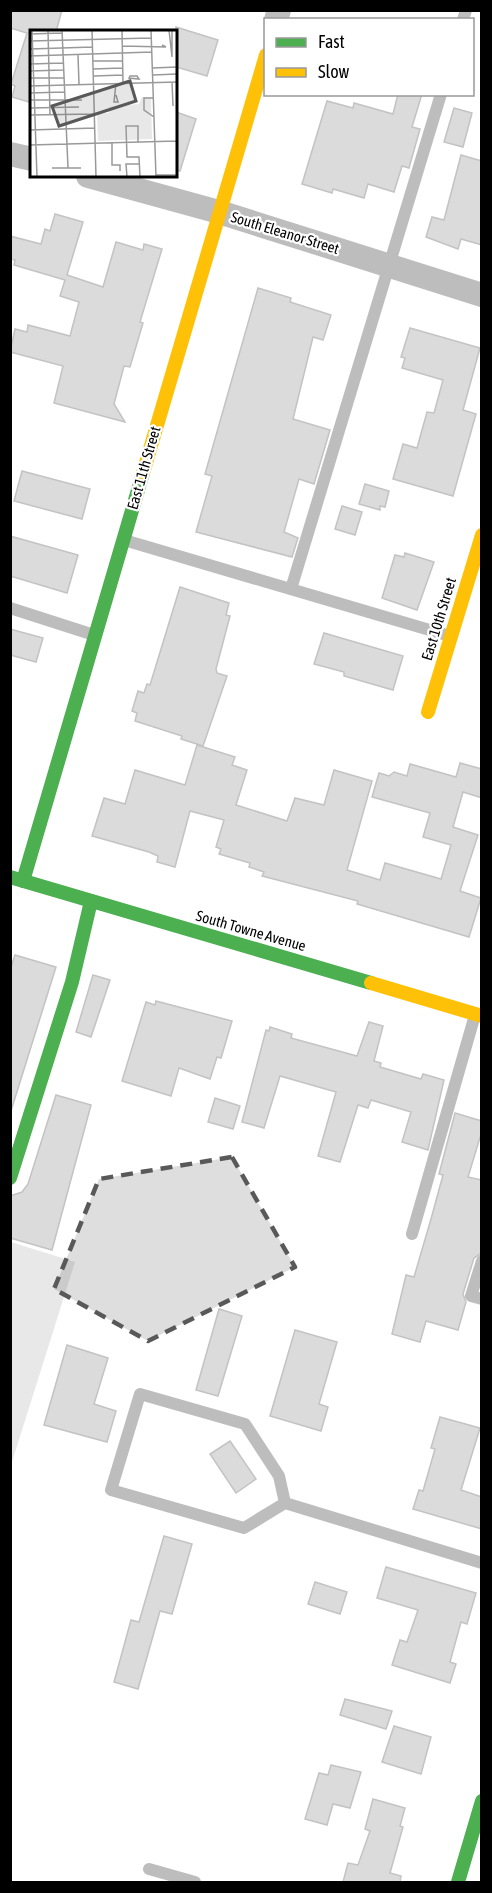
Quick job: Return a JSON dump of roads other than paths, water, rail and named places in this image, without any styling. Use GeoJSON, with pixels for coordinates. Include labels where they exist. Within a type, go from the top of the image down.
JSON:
{"type":"FeatureCollection","features":[{"type":"Feature","properties":{"kind":"street","name":"East 11th Street"},"geometry":{"type":"LineString","coordinates":[[17,879],[95,635],[264,62]]}},
{"type":"Feature","properties":{"kind":"street"},"geometry":{"type":"LineString","coordinates":[[10,153],[30,158]]}},
{"type":"Feature","properties":{"kind":"street","name":"South Eleanor Street"},"geometry":{"type":"LineString","coordinates":[[92,177],[219,212],[482,295]]}},
{"type":"Feature","properties":{"kind":"street","name":"East 10th Street"},"geometry":{"type":"LineString","coordinates":[[428,712],[482,536]]}},
{"type":"Feature","properties":{"kind":"street","name":"South Towne Avenue"},"geometry":{"type":"LineString","coordinates":[[17,879],[478,1015]]}},
{"type":"Feature","properties":{"kind":"street"},"geometry":{"type":"LineString","coordinates":[[10,1178],[72,982],[91,901]]}},
{"type":"Feature","properties":{"kind":"street"},"geometry":{"type":"LineString","coordinates":[[458,1882],[482,1801]]}},
{"type":"Feature","properties":{"kind":"lane"},"geometry":{"type":"LineString","coordinates":[[291,589],[440,96]]}},
{"type":"Feature","properties":{"kind":"lane"},"geometry":{"type":"LineString","coordinates":[[123,540],[451,636]]}},
{"type":"Feature","properties":{"kind":"lane"},"geometry":{"type":"LineString","coordinates":[[10,608],[95,635]]}},
{"type":"Feature","properties":{"kind":"lane"},"geometry":{"type":"LineString","coordinates":[[412,1234],[478,1015]]}},
{"type":"Feature","properties":{"kind":"lane"},"geometry":{"type":"LineString","coordinates":[[482,1261],[471,1296],[482,1299]]}},
{"type":"Feature","properties":{"kind":"lane"},"geometry":{"type":"LineString","coordinates":[[285,1503],[279,1476],[245,1424],[140,1394],[111,1490],[244,1528],[285,1503],[482,1563]]}},
{"type":"Feature","properties":{"kind":"lane"},"geometry":{"type":"LineString","coordinates":[[149,1869],[195,1882]]}}]}
